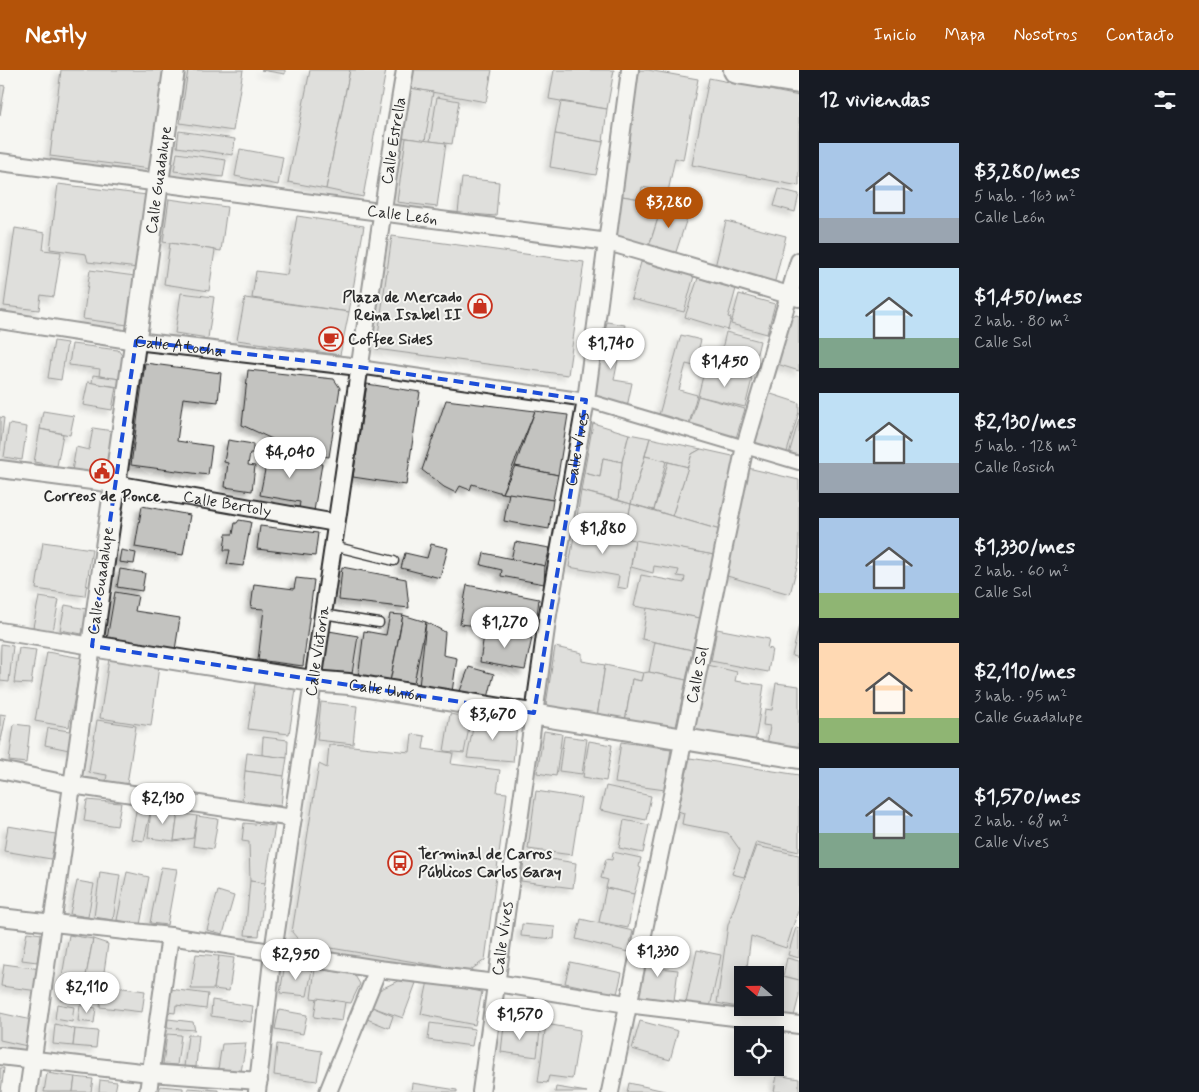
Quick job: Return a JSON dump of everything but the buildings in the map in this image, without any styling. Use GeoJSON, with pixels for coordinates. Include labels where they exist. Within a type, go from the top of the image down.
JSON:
{"type":"FeatureCollection","features":[{"type":"Feature","properties":{"kind":"main road"},"geometry":{"type":"LineString","coordinates":[[737,70],[799,80]]}},
{"type":"Feature","properties":{"kind":"street","name":"Calle Guadalupe"},"geometry":{"type":"LineString","coordinates":[[28,1092],[174,70]]}},
{"type":"Feature","properties":{"kind":"street","name":"Calle Estrella"},"geometry":{"type":"LineString","coordinates":[[383,212],[405,70]]}},
{"type":"Feature","properties":{"kind":"street","name":"Calle Vives"},"geometry":{"type":"LineString","coordinates":[[481,1092],[517,847],[548,614],[586,400],[630,70]]}},
{"type":"Feature","properties":{"kind":"street","name":"Calle León"},"geometry":{"type":"LineString","coordinates":[[0,162],[608,242],[794,296]]}},
{"type":"Feature","properties":{"kind":"street","name":"Calle Victoria"},"geometry":{"type":"LineString","coordinates":[[258,1087],[273,952],[383,212]]}},
{"type":"Feature","properties":{"kind":"street","name":"Calle Sol"},"geometry":{"type":"LineString","coordinates":[[610,1092],[745,446],[794,296],[799,261]]}},
{"type":"Feature","properties":{"kind":"street","name":"Calle Atocha"},"geometry":{"type":"LineString","coordinates":[[0,320],[136,341],[359,367]]}},
{"type":"Feature","properties":{"kind":"street"},"geometry":{"type":"LineString","coordinates":[[359,367],[586,400],[799,463]]}},
{"type":"Feature","properties":{"kind":"street","name":"Calle Bertoly"},"geometry":{"type":"LineString","coordinates":[[0,469],[115,484],[336,523]]}},
{"type":"Feature","properties":{"kind":"street","name":"Calle Unión"},"geometry":{"type":"LineString","coordinates":[[0,631],[312,681],[349,684],[534,713],[799,758]]}},
{"type":"Feature","properties":{"kind":"street"},"geometry":{"type":"LineString","coordinates":[[0,770],[72,785],[293,818]]}},
{"type":"Feature","properties":{"kind":"street"},"geometry":{"type":"LineString","coordinates":[[0,917],[170,936],[378,969],[496,983],[627,1004],[799,1025]]}},
{"type":"Feature","properties":{"kind":"street"},"geometry":{"type":"LineString","coordinates":[[148,1092],[170,936]]}},
{"type":"Feature","properties":{"kind":"street"},"geometry":{"type":"LineString","coordinates":[[328,1092],[378,969]]}},
{"type":"Feature","properties":{"kind":"street"},"geometry":{"type":"LineString","coordinates":[[0,1056],[258,1087]]}},
{"type":"Feature","properties":{"kind":"lane"},"geometry":{"type":"LineString","coordinates":[[333,546],[394,562]]}},
{"type":"Feature","properties":{"kind":"lane"},"geometry":{"type":"LineString","coordinates":[[323,614],[379,624]]}},
{"type":"Feature","properties":{"kind":"highlighted area"},"geometry":{"type":"Polygon","coordinates":[[[136,341],[359,367],[586,400],[534,713],[92,646],[136,341]]]}},
{"type":"Feature","properties":{"kind":"place","name":"Plaza de Mercado Reina Isabel II"},"geometry":{"type":"Point","coordinates":[480,306]}},
{"type":"Feature","properties":{"kind":"place","name":"Coffee Sides"},"geometry":{"type":"Point","coordinates":[331,339]}},
{"type":"Feature","properties":{"kind":"place","name":"Correos de Ponce"},"geometry":{"type":"Point","coordinates":[102,471]}},
{"type":"Feature","properties":{"kind":"place","name":"Terminal de Carros Públicos Carlos Garay"},"geometry":{"type":"Point","coordinates":[400,863]}}]}
